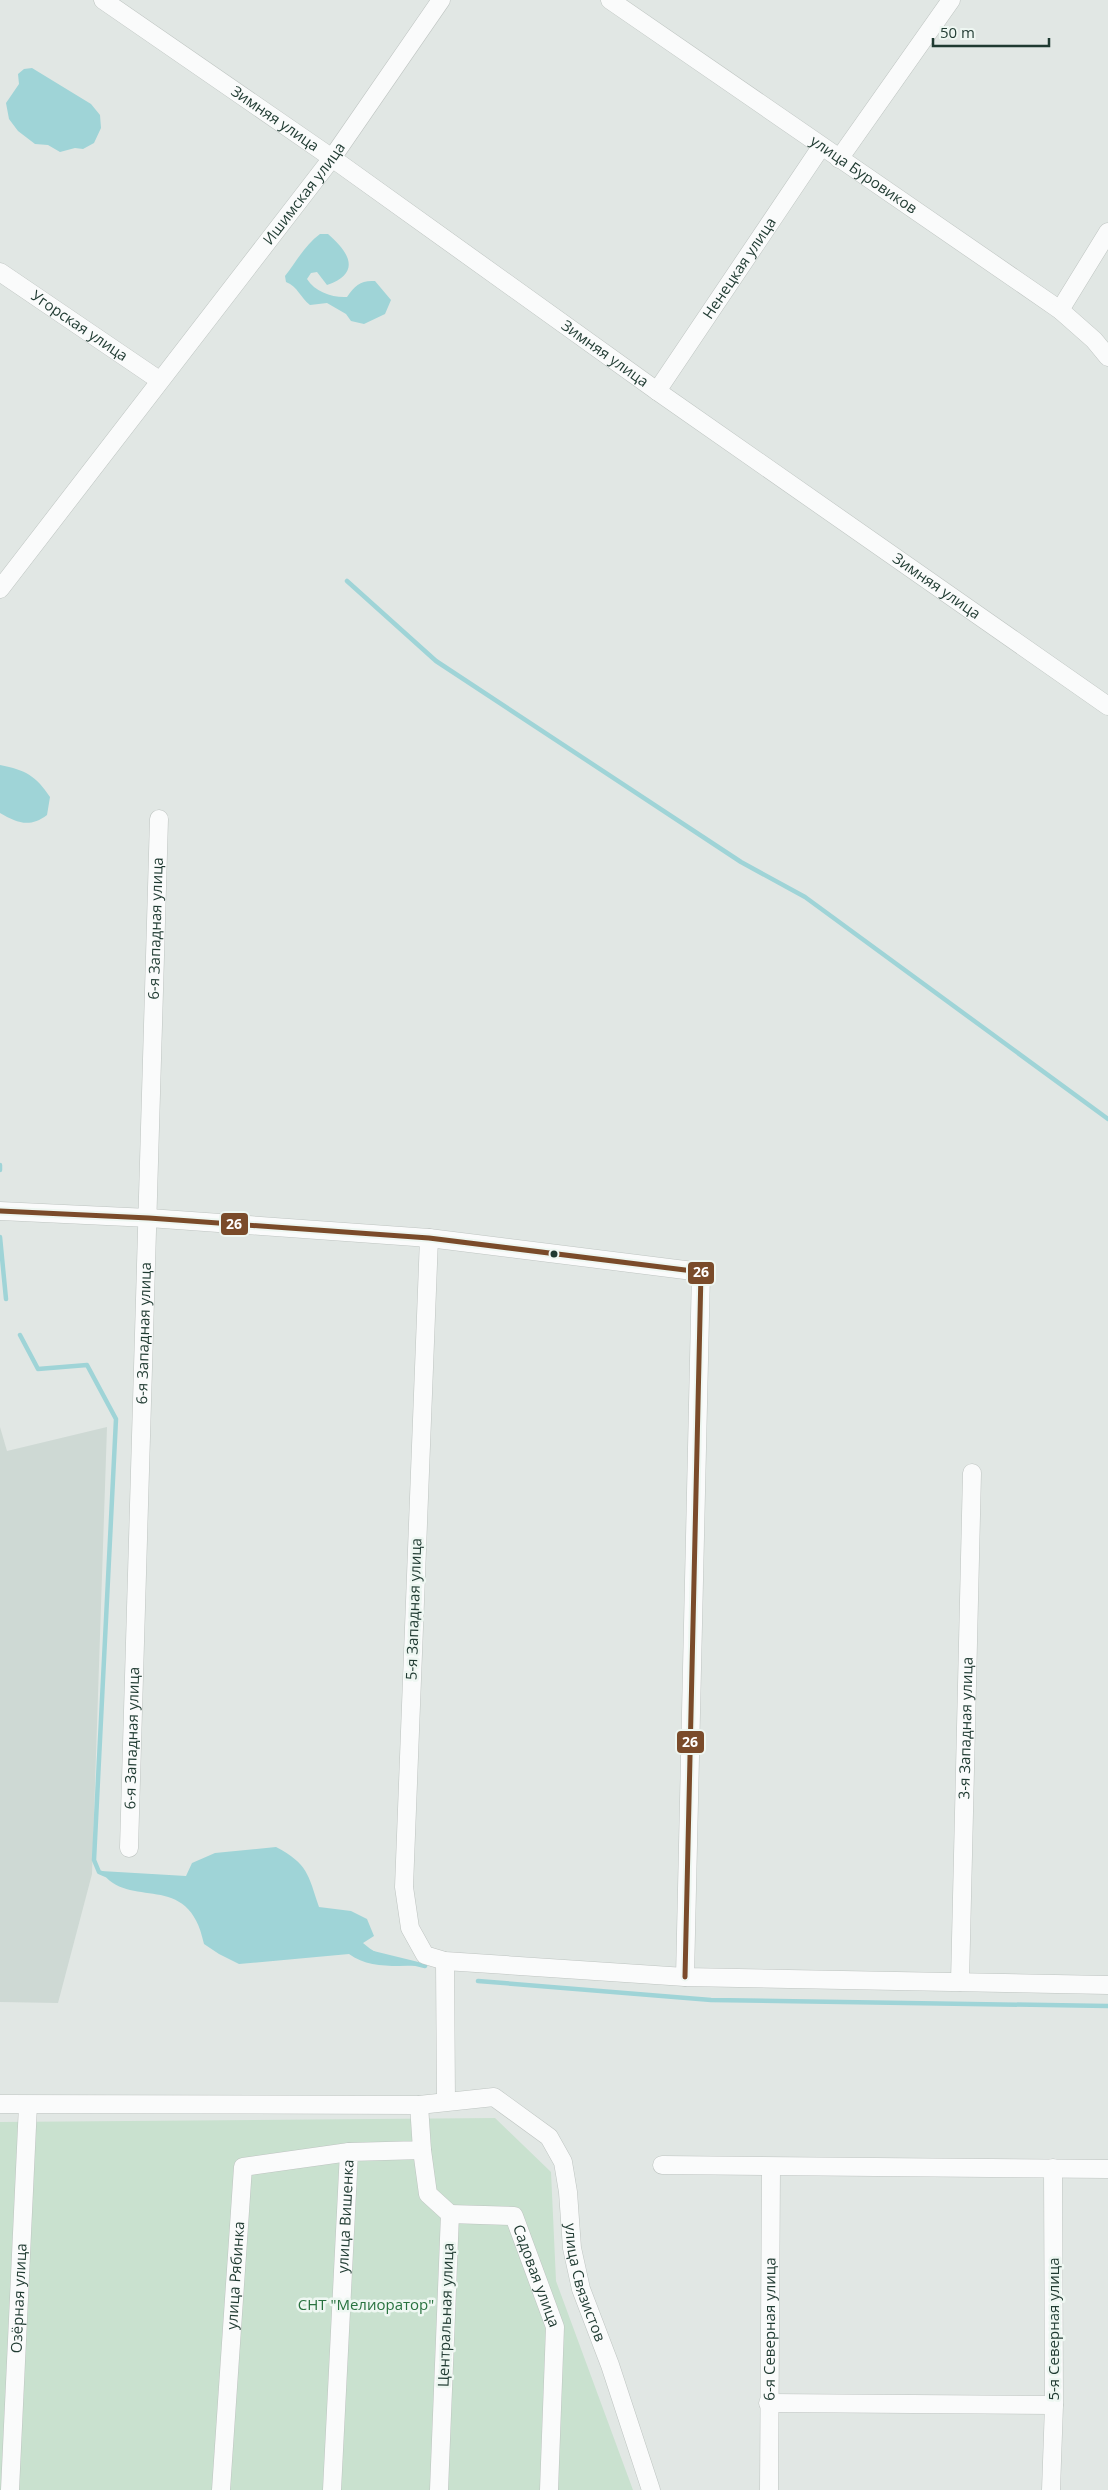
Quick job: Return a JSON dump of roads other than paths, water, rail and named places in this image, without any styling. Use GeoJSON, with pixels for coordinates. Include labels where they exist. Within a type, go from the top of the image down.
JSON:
{"type":"FeatureCollection","features":[{"type":"Feature","properties":{"kind":"street","name":"Зимняя улица"},"geometry":{"type":"LineString","coordinates":[[103,0],[332,158],[657,391],[1108,706]]}},
{"type":"Feature","properties":{"kind":"street","name":"Ишимская улица"},"geometry":{"type":"LineString","coordinates":[[0,589],[159,380],[332,158],[441,0]]}},
{"type":"Feature","properties":{"kind":"street","name":"улица Буровиков"},"geometry":{"type":"LineString","coordinates":[[610,0],[1060,310],[1094,340],[1108,357]]}},
{"type":"Feature","properties":{"kind":"street"},"geometry":{"type":"LineString","coordinates":[[839,159],[951,0]]}},
{"type":"Feature","properties":{"kind":"street","name":"Ненецкая улица"},"geometry":{"type":"LineString","coordinates":[[657,391],[821,147]]}},
{"type":"Feature","properties":{"kind":"street"},"geometry":{"type":"LineString","coordinates":[[1060,310],[1108,232]]}},
{"type":"Feature","properties":{"kind":"street","name":"Угорская улица"},"geometry":{"type":"LineString","coordinates":[[0,272],[159,380]]}},
{"type":"Feature","properties":{"kind":"street","name":"6-я Западная улица"},"geometry":{"type":"LineString","coordinates":[[129,1848],[149,1218],[159,819]]}},
{"type":"Feature","properties":{"kind":"street"},"geometry":{"type":"LineString","coordinates":[[0,1211],[149,1218],[428,1238],[701,1272],[685,1977]]}},
{"type":"Feature","properties":{"kind":"street","name":"5-я Западная улица"},"geometry":{"type":"LineString","coordinates":[[428,1238],[404,1887],[410,1928],[425,1955],[445,1961],[685,1977],[1108,1985]]}},
{"type":"Feature","properties":{"kind":"street","name":"3-я Западная улица"},"geometry":{"type":"LineString","coordinates":[[960,1982],[972,1473]]}},
{"type":"Feature","properties":{"kind":"street"},"geometry":{"type":"LineString","coordinates":[[0,2104],[419,2105],[446,2101],[445,1961]]}},
{"type":"Feature","properties":{"kind":"street","name":"улица Связистов"},"geometry":{"type":"LineString","coordinates":[[446,2101],[494,2097],[549,2137],[564,2162],[572,2248],[581,2289],[610,2365],[651,2490]]}},
{"type":"Feature","properties":{"kind":"street","name":"Озёрная улица"},"geometry":{"type":"LineString","coordinates":[[10,2490],[28,2105]]}},
{"type":"Feature","properties":{"kind":"street"},"geometry":{"type":"LineString","coordinates":[[419,2105],[422,2150],[428,2194],[450,2214]]}},
{"type":"Feature","properties":{"kind":"street","name":"улица Вишенка"},"geometry":{"type":"LineString","coordinates":[[332,2490],[349,2152],[422,2150]]}},
{"type":"Feature","properties":{"kind":"street","name":"улица Рябинка"},"geometry":{"type":"LineString","coordinates":[[221,2490],[243,2167],[349,2152]]}},
{"type":"Feature","properties":{"kind":"street"},"geometry":{"type":"LineString","coordinates":[[662,2165],[1108,2170]]}},
{"type":"Feature","properties":{"kind":"street","name":"6-я Северная улица"},"geometry":{"type":"LineString","coordinates":[[769,2490],[768,2402],[771,2167]]}},
{"type":"Feature","properties":{"kind":"street","name":"5-я Северная улица"},"geometry":{"type":"LineString","coordinates":[[1051,2490],[1054,2405],[1053,2168]]}},
{"type":"Feature","properties":{"kind":"street","name":"Центральная улица"},"geometry":{"type":"LineString","coordinates":[[439,2490],[450,2214]]}},
{"type":"Feature","properties":{"kind":"street","name":"Садовая улица"},"geometry":{"type":"LineString","coordinates":[[450,2214],[514,2216],[555,2327],[549,2490]]}},
{"type":"Feature","properties":{"kind":"street"},"geometry":{"type":"LineString","coordinates":[[768,2402],[1054,2405]]}},
{"type":"Feature","properties":{"kind":"water"},"geometry":{"type":"Polygon","coordinates":[[[32,68],[91,104],[100,115],[101,128],[94,143],[83,149],[75,148],[60,152],[48,145],[35,144],[18,131],[9,119],[6,103],[19,84],[18,74],[24,69],[32,68]]]}},
{"type":"Feature","properties":{"kind":"water"},"geometry":{"type":"Polygon","coordinates":[[[320,234],[328,234],[342,248],[346,255],[348,268],[345,274],[338,280],[327,285],[317,272],[311,273],[307,279],[310,284],[319,291],[347,297],[359,284],[366,281],[375,281],[391,300],[385,314],[364,324],[351,321],[346,314],[327,303],[310,305],[286,282],[285,276],[305,248],[320,234]]]}},
{"type":"Feature","properties":{"kind":"water"},"geometry":{"type":"Polygon","coordinates":[[[0,765],[24,772],[40,784],[50,797],[47,815],[35,822],[23,823],[0,813],[0,765]]]}},
{"type":"Feature","properties":{"kind":"water"},"geometry":{"type":"Polygon","coordinates":[[[276,1847],[287,1853],[301,1865],[309,1878],[319,1907],[351,1911],[367,1919],[374,1936],[363,1943],[384,1956],[425,1966],[376,1965],[357,1959],[349,1954],[239,1964],[204,1944],[196,1921],[185,1906],[172,1898],[126,1889],[113,1883],[101,1871],[186,1876],[192,1863],[215,1853],[276,1847]]]}},
{"type":"Feature","properties":{"kind":"waterway"},"geometry":{"type":"LineString","coordinates":[[347,581],[436,661],[741,862],[805,897],[1108,1119]]}},
{"type":"Feature","properties":{"kind":"waterway"},"geometry":{"type":"LineString","coordinates":[[0,1165],[0,1170]]}},
{"type":"Feature","properties":{"kind":"waterway"},"geometry":{"type":"LineString","coordinates":[[0,1237],[6,1299]]}},
{"type":"Feature","properties":{"kind":"waterway"},"geometry":{"type":"LineString","coordinates":[[20,1335],[38,1369],[87,1365],[116,1419],[94,1860],[99,1872],[106,1875]]}},
{"type":"Feature","properties":{"kind":"waterway"},"geometry":{"type":"LineString","coordinates":[[372,1953],[425,1966]]}},
{"type":"Feature","properties":{"kind":"waterway"},"geometry":{"type":"LineString","coordinates":[[478,1981],[711,2000],[1108,2006]]}},
{"type":"Feature","properties":{"kind":"park label","name":"СНТ \"Мелиоратор\""},"geometry":{"type":"Point","coordinates":[366,2305]}}]}
